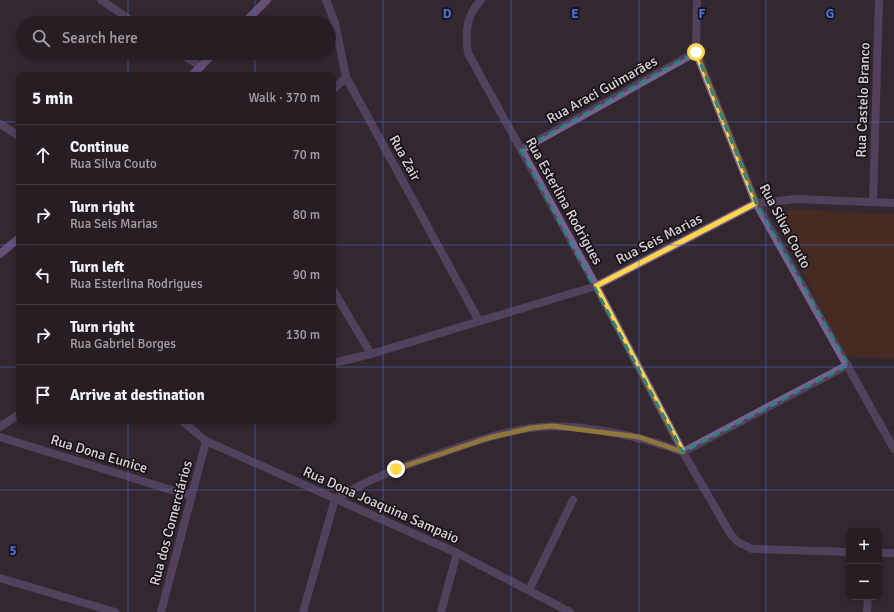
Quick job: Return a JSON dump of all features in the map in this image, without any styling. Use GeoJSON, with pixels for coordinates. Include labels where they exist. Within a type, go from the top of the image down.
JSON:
{"type":"FeatureCollection","features":[{"type":"Feature","properties":{"kind":"main road"},"geometry":{"type":"LineString","coordinates":[[251,16],[267,0]]}},
{"type":"Feature","properties":{"kind":"main road"},"geometry":{"type":"LineString","coordinates":[[195,72],[208,60]]}},
{"type":"Feature","properties":{"kind":"main road"},"geometry":{"type":"LineString","coordinates":[[0,254],[16,241]]}},
{"type":"Feature","properties":{"kind":"street"},"geometry":{"type":"LineString","coordinates":[[101,0],[125,16]]}},
{"type":"Feature","properties":{"kind":"street","name":"Rua Zair"},"geometry":{"type":"LineString","coordinates":[[326,0],[332,16]]}},
{"type":"Feature","properties":{"kind":"street","name":"Rua Esterlina Rodrigues"},"geometry":{"type":"LineString","coordinates":[[482,0],[474,9],[465,33],[468,53],[596,286],[683,452],[731,534],[744,546],[752,549],[846,552]]}},
{"type":"Feature","properties":{"kind":"street","name":"Rua Silva Couto"},"geometry":{"type":"LineString","coordinates":[[697,0],[696,52],[756,203],[894,449]]}},
{"type":"Feature","properties":{"kind":"street","name":"Rua Castelo Branco"},"geometry":{"type":"LineString","coordinates":[[873,202],[879,0]]}},
{"type":"Feature","properties":{"kind":"street","name":"Rua Zair"},"geometry":{"type":"LineString","coordinates":[[336,28],[346,77],[479,321]]}},
{"type":"Feature","properties":{"kind":"street","name":"Rua Araci Guimarães"},"geometry":{"type":"LineString","coordinates":[[521,150],[696,52]]}},
{"type":"Feature","properties":{"kind":"street"},"geometry":{"type":"LineString","coordinates":[[190,60],[201,67]]}},
{"type":"Feature","properties":{"kind":"street"},"geometry":{"type":"LineString","coordinates":[[336,87],[346,77]]}},
{"type":"Feature","properties":{"kind":"street"},"geometry":{"type":"LineString","coordinates":[[0,124],[16,134]]}},
{"type":"Feature","properties":{"kind":"street","name":"Rua Seis Marias"},"geometry":{"type":"LineString","coordinates":[[336,362],[371,354],[596,286],[756,203],[796,199],[894,203]]}},
{"type":"Feature","properties":{"kind":"street"},"geometry":{"type":"LineString","coordinates":[[336,295],[371,354]]}},
{"type":"Feature","properties":{"kind":"street"},"geometry":{"type":"LineString","coordinates":[[303,612],[335,499],[357,486],[396,469],[488,438],[531,428],[552,426],[639,437],[683,452],[848,365]]}},
{"type":"Feature","properties":{"kind":"street"},"geometry":{"type":"LineString","coordinates":[[0,427],[16,416]]}},
{"type":"Feature","properties":{"kind":"street","name":"Rua Dona Joaquina Sampaio"},"geometry":{"type":"LineString","coordinates":[[186,424],[206,441],[457,553],[570,612]]}},
{"type":"Feature","properties":{"kind":"street","name":"Rua Dona Eunice"},"geometry":{"type":"LineString","coordinates":[[0,437],[191,496]]}},
{"type":"Feature","properties":{"kind":"street","name":"Rua dos Comerciários"},"geometry":{"type":"LineString","coordinates":[[161,612],[206,441]]}},
{"type":"Feature","properties":{"kind":"street"},"geometry":{"type":"LineString","coordinates":[[529,590],[573,500]]}},
{"type":"Feature","properties":{"kind":"street"},"geometry":{"type":"LineString","coordinates":[[441,612],[457,553]]}},
{"type":"Feature","properties":{"kind":"street"},"geometry":{"type":"LineString","coordinates":[[882,553],[894,553]]}},
{"type":"Feature","properties":{"kind":"street"},"geometry":{"type":"LineString","coordinates":[[0,578],[115,612]]}},
{"type":"Feature","properties":{"kind":"street"},"geometry":{"type":"LineString","coordinates":[[868,600],[868,612]]}},
{"type":"Feature","properties":{"kind":"highlighted area"},"geometry":{"type":"Polygon","coordinates":[[[696,52],[756,203],[848,365],[683,452],[521,150],[696,52]]]}},
{"type":"Feature","properties":{"kind":"shaded area"},"geometry":{"type":"Polygon","coordinates":[[[796,209],[894,215],[894,358],[846,357],[773,214],[796,209]]]}},
{"type":"Feature","properties":{"kind":"route"},"geometry":{"type":"LineString","coordinates":[[396,469],[508,432],[552,426],[639,437],[658,442],[683,452],[596,286],[756,203],[696,52]]}}]}
